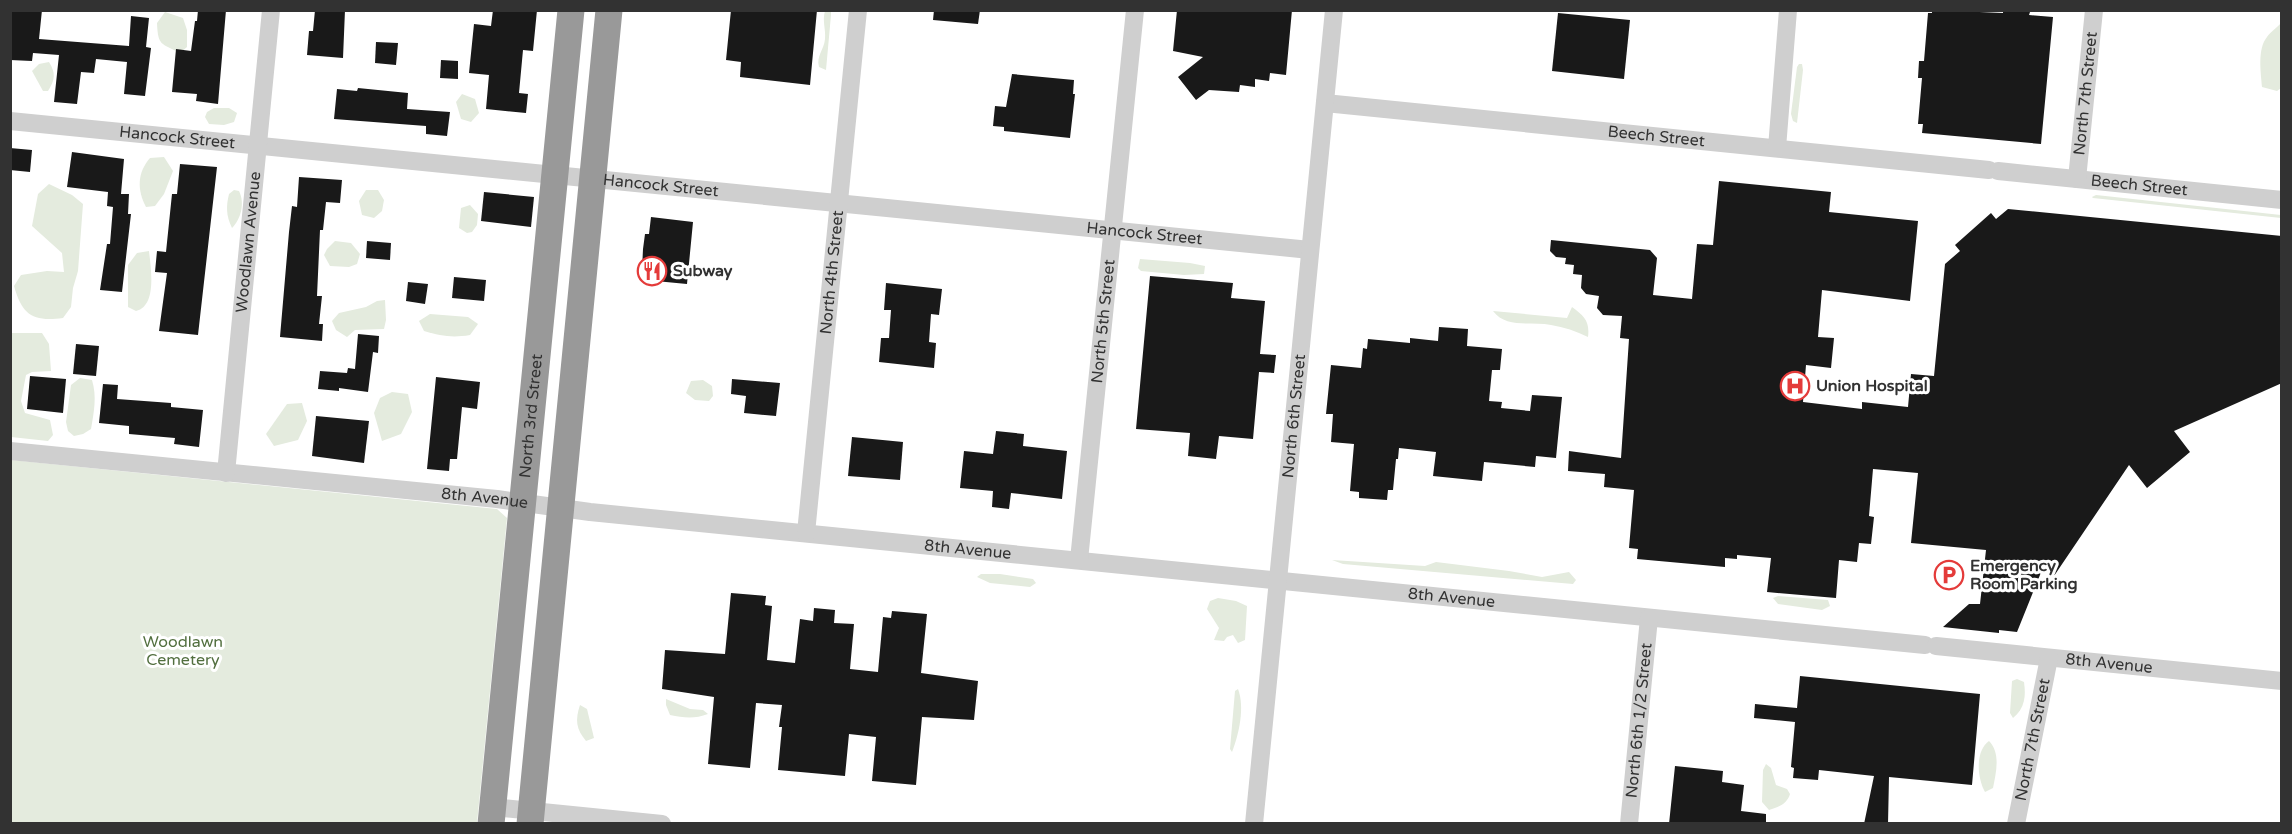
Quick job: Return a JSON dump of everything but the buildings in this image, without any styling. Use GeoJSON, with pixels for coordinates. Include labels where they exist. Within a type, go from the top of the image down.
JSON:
{"type":"FeatureCollection","features":[{"type":"Feature","properties":{"kind":"highway","name":"North 3rd Street"},"geometry":{"type":"LineString","coordinates":[[492,815],[571,10]]}},
{"type":"Feature","properties":{"kind":"highway"},"geometry":{"type":"LineString","coordinates":[[531,817],[609,10]]}},
{"type":"Feature","properties":{"kind":"street","name":"Woodlawn Avenue"},"geometry":{"type":"LineString","coordinates":[[226,473],[271,10]]}},
{"type":"Feature","properties":{"kind":"street","name":"North 4th Street"},"geometry":{"type":"LineString","coordinates":[[806,533],[858,10]]}},
{"type":"Feature","properties":{"kind":"street","name":"North 5th Street"},"geometry":{"type":"LineString","coordinates":[[1079,560],[1135,10]]}},
{"type":"Feature","properties":{"kind":"street","name":"North 6th Street"},"geometry":{"type":"LineString","coordinates":[[1254,824],[1334,10]]}},
{"type":"Feature","properties":{"kind":"street"},"geometry":{"type":"LineString","coordinates":[[1777,148],[1788,10]]}},
{"type":"Feature","properties":{"kind":"street","name":"North 7th Street"},"geometry":{"type":"LineString","coordinates":[[2078,179],[2094,10]]}},
{"type":"Feature","properties":{"kind":"street","name":"Beech Street"},"geometry":{"type":"LineString","coordinates":[[1325,103],[2282,200]]}},
{"type":"Feature","properties":{"kind":"street","name":"Hancock Street"},"geometry":{"type":"LineString","coordinates":[[10,121],[1310,250]]}},
{"type":"Feature","properties":{"kind":"street","name":"8th Avenue"},"geometry":{"type":"LineString","coordinates":[[10,451],[2282,681]]}},
{"type":"Feature","properties":{"kind":"street","name":"North 6th 1/2 Street"},"geometry":{"type":"LineString","coordinates":[[1629,824],[1649,618]]}},
{"type":"Feature","properties":{"kind":"street","name":"North 7th Street"},"geometry":{"type":"LineString","coordinates":[[2016,824],[2049,658]]}},
{"type":"Feature","properties":{"kind":"street"},"geometry":{"type":"LineString","coordinates":[[492,815],[662,824]]}},
{"type":"Feature","properties":{"kind":"green space"},"geometry":{"type":"Polygon","coordinates":[[[825,11],[831,11],[826,70],[819,67],[818,63],[825,39],[825,11]]]}},
{"type":"Feature","properties":{"kind":"green space"},"geometry":{"type":"Polygon","coordinates":[[[165,12],[183,18],[187,30],[187,47],[180,53],[162,43],[158,36],[157,23],[165,12]]]}},
{"type":"Feature","properties":{"kind":"green space"},"geometry":{"type":"Polygon","coordinates":[[[2281,23],[2281,88],[2277,91],[2262,87],[2261,54],[2267,37],[2281,23]]]}},
{"type":"Feature","properties":{"kind":"green space"},"geometry":{"type":"Polygon","coordinates":[[[49,62],[54,73],[53,80],[48,91],[43,91],[32,71],[39,64],[49,62]]]}},
{"type":"Feature","properties":{"kind":"green space"},"geometry":{"type":"Polygon","coordinates":[[[1799,64],[1802,64],[1803,70],[1797,123],[1793,121],[1791,114],[1799,64]]]}},
{"type":"Feature","properties":{"kind":"green space"},"geometry":{"type":"Polygon","coordinates":[[[462,94],[475,99],[479,113],[471,122],[461,119],[456,102],[462,94]]]}},
{"type":"Feature","properties":{"kind":"green space"},"geometry":{"type":"Polygon","coordinates":[[[214,108],[229,108],[237,113],[234,122],[224,125],[209,124],[205,117],[207,112],[214,108]]]}},
{"type":"Feature","properties":{"kind":"green space"},"geometry":{"type":"Polygon","coordinates":[[[164,157],[173,171],[164,194],[155,206],[146,207],[140,188],[143,170],[150,158],[164,157]]]}},
{"type":"Feature","properties":{"kind":"green space"},"geometry":{"type":"Polygon","coordinates":[[[49,184],[72,195],[83,204],[78,271],[71,307],[63,318],[44,319],[25,310],[14,286],[21,275],[47,271],[64,272],[62,253],[32,226],[38,194],[49,184]]]}},
{"type":"Feature","properties":{"kind":"green space"},"geometry":{"type":"Polygon","coordinates":[[[234,190],[239,191],[242,206],[240,216],[232,228],[227,207],[229,194],[234,190]]]}},
{"type":"Feature","properties":{"kind":"green space"},"geometry":{"type":"Polygon","coordinates":[[[366,190],[378,190],[384,200],[382,211],[374,218],[362,215],[359,201],[366,190]]]}},
{"type":"Feature","properties":{"kind":"green space"},"geometry":{"type":"Polygon","coordinates":[[[2096,195],[2281,215],[2281,218],[2092,197],[2096,195]]]}},
{"type":"Feature","properties":{"kind":"green space"},"geometry":{"type":"Polygon","coordinates":[[[470,205],[478,214],[477,225],[472,232],[467,233],[459,228],[461,208],[470,205]]]}},
{"type":"Feature","properties":{"kind":"green space"},"geometry":{"type":"Polygon","coordinates":[[[335,241],[351,243],[360,254],[357,264],[349,267],[330,266],[324,255],[335,241]]]}},
{"type":"Feature","properties":{"kind":"green space"},"geometry":{"type":"Polygon","coordinates":[[[149,251],[150,295],[143,308],[136,311],[128,307],[128,265],[137,253],[149,251]]]}},
{"type":"Feature","properties":{"kind":"green space"},"geometry":{"type":"Polygon","coordinates":[[[1140,259],[1205,266],[1204,274],[1184,275],[1141,271],[1138,268],[1140,259]]]}},
{"type":"Feature","properties":{"kind":"green space"},"geometry":{"type":"Polygon","coordinates":[[[385,300],[384,329],[355,330],[347,337],[336,330],[332,321],[339,313],[385,300]]]}},
{"type":"Feature","properties":{"kind":"green space"},"geometry":{"type":"Polygon","coordinates":[[[1572,307],[1585,319],[1588,337],[1556,326],[1512,322],[1498,317],[1493,311],[1567,318],[1572,307]]]}},
{"type":"Feature","properties":{"kind":"green space"},"geometry":{"type":"Polygon","coordinates":[[[430,314],[468,317],[478,324],[470,335],[436,334],[424,331],[419,321],[430,314]]]}},
{"type":"Feature","properties":{"kind":"green space"},"geometry":{"type":"Polygon","coordinates":[[[11,333],[42,333],[49,344],[51,371],[32,372],[26,375],[21,401],[25,413],[50,420],[53,435],[48,441],[11,437],[11,333]]]}},
{"type":"Feature","properties":{"kind":"green space"},"geometry":{"type":"Polygon","coordinates":[[[80,378],[92,380],[94,410],[91,429],[74,436],[68,431],[66,422],[71,385],[80,378]]]}},
{"type":"Feature","properties":{"kind":"green space"},"geometry":{"type":"Polygon","coordinates":[[[703,380],[712,386],[713,396],[709,401],[695,400],[686,393],[691,381],[703,380]]]}},
{"type":"Feature","properties":{"kind":"green space"},"geometry":{"type":"Polygon","coordinates":[[[392,392],[408,394],[412,412],[401,434],[382,441],[374,413],[380,398],[392,392]]]}},
{"type":"Feature","properties":{"kind":"green space"},"geometry":{"type":"Polygon","coordinates":[[[302,403],[307,421],[298,440],[274,446],[266,434],[287,404],[302,403]]]}},
{"type":"Feature","properties":{"kind":"green space","name":"Woodlawn Cemetery"},"geometry":{"type":"Polygon","coordinates":[[[11,460],[497,509],[507,518],[477,823],[11,824],[11,460]]]}},
{"type":"Feature","properties":{"kind":"green space"},"geometry":{"type":"Polygon","coordinates":[[[1332,560],[1425,566],[1436,562],[1542,577],[1569,572],[1576,580],[1573,584],[1343,564],[1332,560]]]}},
{"type":"Feature","properties":{"kind":"green space"},"geometry":{"type":"Polygon","coordinates":[[[981,574],[1000,574],[1033,579],[1036,583],[1030,587],[990,583],[977,577],[981,574]]]}},
{"type":"Feature","properties":{"kind":"green space"},"geometry":{"type":"Polygon","coordinates":[[[1778,596],[1828,600],[1830,606],[1822,610],[1778,604],[1773,598],[1778,596]]]}},
{"type":"Feature","properties":{"kind":"green space"},"geometry":{"type":"Polygon","coordinates":[[[1218,598],[1236,601],[1247,606],[1245,640],[1238,643],[1233,635],[1224,641],[1214,640],[1219,628],[1207,609],[1210,601],[1218,598]]]}},
{"type":"Feature","properties":{"kind":"green space"},"geometry":{"type":"Polygon","coordinates":[[[2017,679],[2024,682],[2025,697],[2020,710],[2013,718],[2010,713],[2012,681],[2017,679]]]}},
{"type":"Feature","properties":{"kind":"green space"},"geometry":{"type":"Polygon","coordinates":[[[1238,689],[1241,704],[1240,720],[1232,752],[1230,749],[1235,691],[1238,689]]]}},
{"type":"Feature","properties":{"kind":"green space"},"geometry":{"type":"Polygon","coordinates":[[[666,699],[690,709],[703,710],[708,714],[689,718],[670,715],[666,699]]]}},
{"type":"Feature","properties":{"kind":"green space"},"geometry":{"type":"Polygon","coordinates":[[[580,705],[587,709],[594,738],[586,741],[577,724],[580,705]]]}},
{"type":"Feature","properties":{"kind":"green space"},"geometry":{"type":"Polygon","coordinates":[[[1989,741],[1995,751],[1996,770],[1993,788],[1985,792],[1980,780],[1979,758],[1984,745],[1989,741]]]}},
{"type":"Feature","properties":{"kind":"green space"},"geometry":{"type":"Polygon","coordinates":[[[1766,764],[1771,768],[1776,785],[1787,789],[1790,794],[1782,805],[1769,810],[1762,802],[1763,770],[1766,764]]]}},
{"type":"Feature","properties":{"kind":"place","name":"Subway"},"geometry":{"type":"Point","coordinates":[652,271]}},
{"type":"Feature","properties":{"kind":"place","name":"Union Hospital"},"geometry":{"type":"Point","coordinates":[1795,386]}},
{"type":"Feature","properties":{"kind":"place","name":"Emergency Room Parking"},"geometry":{"type":"Point","coordinates":[1949,575]}}]}
